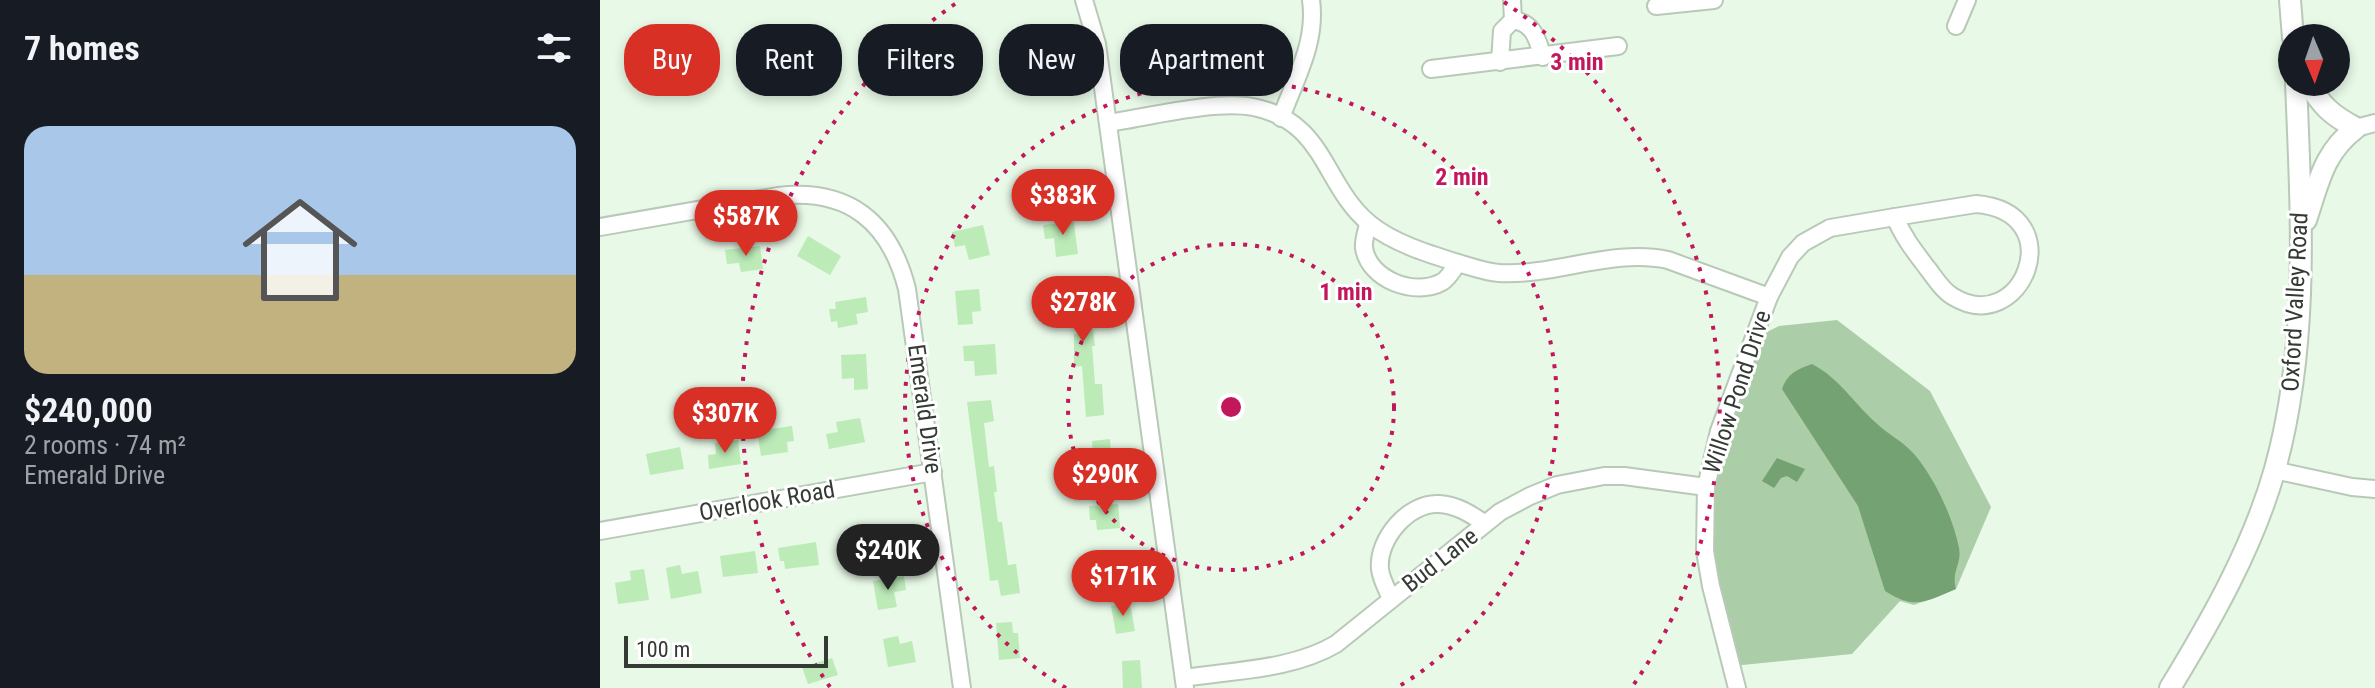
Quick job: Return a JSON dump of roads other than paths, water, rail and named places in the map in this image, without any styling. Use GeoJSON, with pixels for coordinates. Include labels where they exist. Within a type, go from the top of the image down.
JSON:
{"type":"FeatureCollection","features":[{"type":"Feature","properties":{"kind":"main road"},"geometry":{"type":"LineString","coordinates":[[2290,0],[2292,24]]}},
{"type":"Feature","properties":{"kind":"main road","name":"Oxford Valley Road"},"geometry":{"type":"LineString","coordinates":[[2170,688],[2248,544],[2284,432],[2297,354],[2301,235],[2296,96]]}},
{"type":"Feature","properties":{"kind":"main road"},"geometry":{"type":"LineString","coordinates":[[2318,96],[2332,115],[2366,125]]}},
{"type":"Feature","properties":{"kind":"main road"},"geometry":{"type":"LineString","coordinates":[[2301,235],[2327,159],[2338,141],[2366,125]]}},
{"type":"Feature","properties":{"kind":"street"},"geometry":{"type":"LineString","coordinates":[[1084,0],[1097,44],[1185,683]]}},
{"type":"Feature","properties":{"kind":"street"},"geometry":{"type":"LineString","coordinates":[[1281,118],[1307,53],[1311,0]]}},
{"type":"Feature","properties":{"kind":"street"},"geometry":{"type":"LineString","coordinates":[[1500,62],[1502,31],[1513,20],[1512,0]]}},
{"type":"Feature","properties":{"kind":"street"},"geometry":{"type":"LineString","coordinates":[[1656,6],[1707,0]]}},
{"type":"Feature","properties":{"kind":"street"},"geometry":{"type":"LineString","coordinates":[[1956,26],[1967,0]]}},
{"type":"Feature","properties":{"kind":"street"},"geometry":{"type":"LineString","coordinates":[[1513,20],[1525,23],[1534,31],[1543,57]]}},
{"type":"Feature","properties":{"kind":"street"},"geometry":{"type":"LineString","coordinates":[[1431,69],[1618,46]]}},
{"type":"Feature","properties":{"kind":"street","name":"Willow Pond Drive"},"geometry":{"type":"LineString","coordinates":[[1108,123],[1233,106],[1251,107],[1296,126],[1318,149],[1368,223],[1402,241],[1458,263],[1487,271],[1519,273],[1631,256],[1652,256],[1769,297],[1719,431],[1706,487],[1705,551],[1737,688]]}},
{"type":"Feature","properties":{"kind":"street","name":"Emerald Drive"},"geometry":{"type":"LineString","coordinates":[[600,227],[778,196],[808,195],[843,203],[872,222],[885,236],[901,266],[907,289],[962,688]]}},
{"type":"Feature","properties":{"kind":"street"},"geometry":{"type":"LineString","coordinates":[[1769,297],[1790,257],[1815,235],[1839,225],[1976,204],[2001,208],[2018,221],[2031,249],[2027,273],[2015,291],[1995,302],[1978,305],[1964,302],[1945,290],[1903,237],[1895,217]]}},
{"type":"Feature","properties":{"kind":"street"},"geometry":{"type":"LineString","coordinates":[[1368,223],[1364,246],[1367,255],[1377,270],[1399,284],[1432,286],[1448,277],[1458,263]]}},
{"type":"Feature","properties":{"kind":"street"},"geometry":{"type":"LineString","coordinates":[[2274,470],[2375,489]]}},
{"type":"Feature","properties":{"kind":"street","name":"Overlook Road"},"geometry":{"type":"LineString","coordinates":[[600,531],[933,472]]}},
{"type":"Feature","properties":{"kind":"street","name":"Bud Lane"},"geometry":{"type":"LineString","coordinates":[[1185,683],[1320,653],[1336,644],[1500,512],[1530,496],[1580,479],[1624,476],[1706,487]]}},
{"type":"Feature","properties":{"kind":"street"},"geometry":{"type":"LineString","coordinates":[[1391,599],[1380,569],[1383,549],[1391,534],[1412,512],[1427,505],[1449,505],[1466,511],[1485,524]]}}]}
